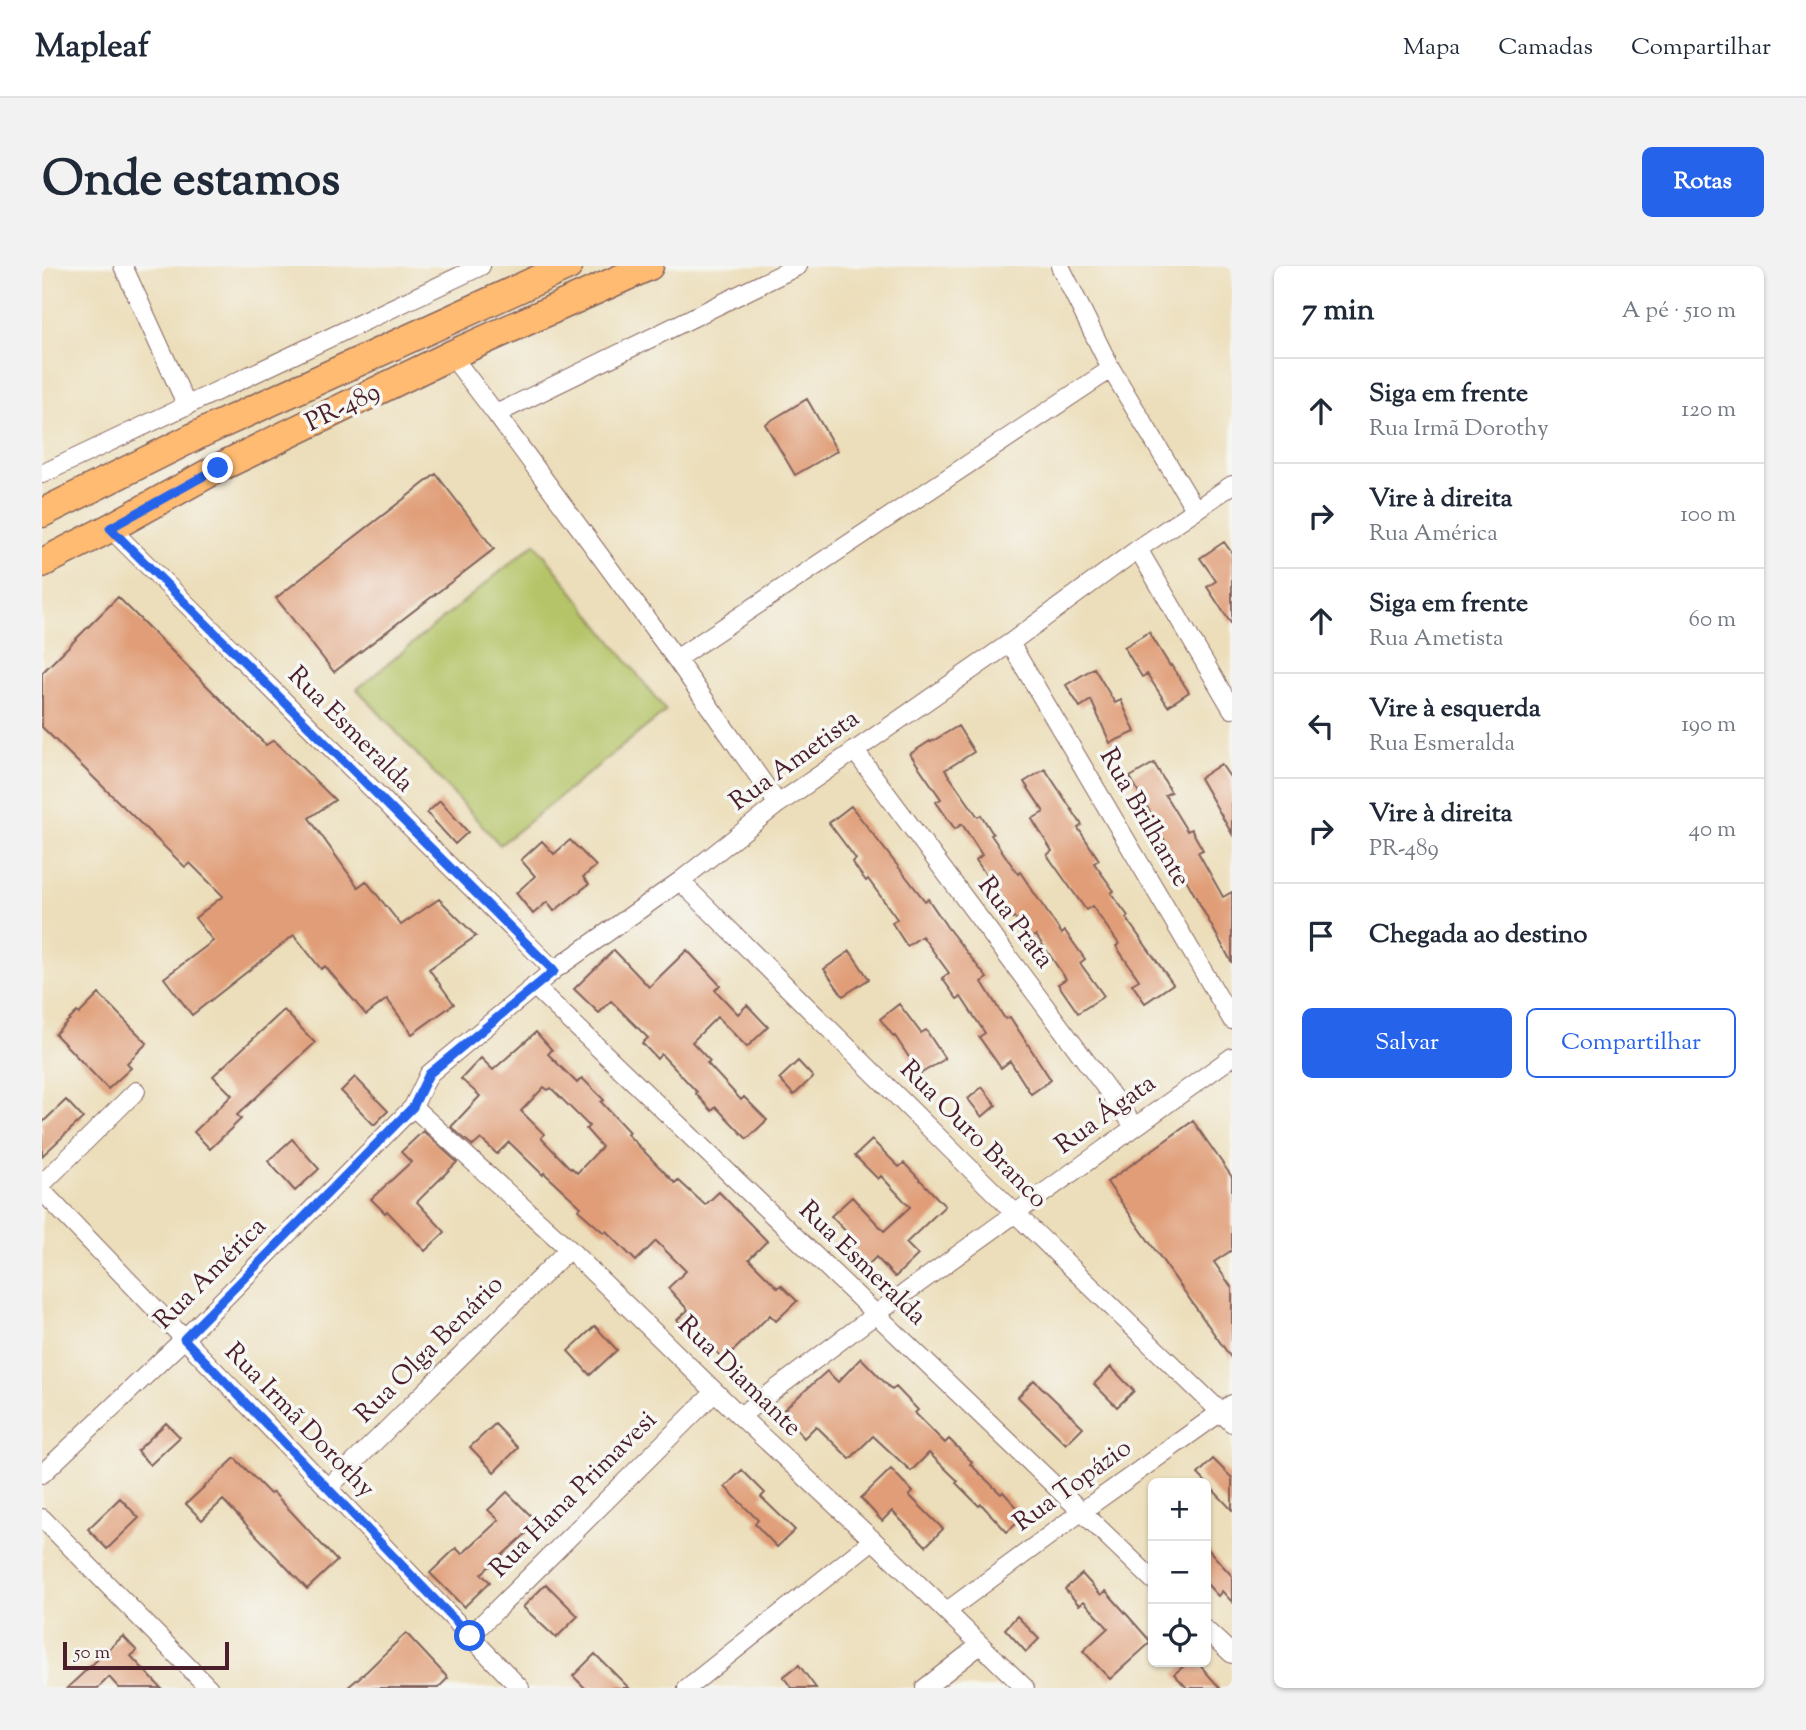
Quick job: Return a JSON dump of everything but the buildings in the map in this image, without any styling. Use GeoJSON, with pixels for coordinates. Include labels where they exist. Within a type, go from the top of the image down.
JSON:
{"type":"FeatureCollection","features":[{"type":"Feature","properties":{"kind":"main road","name":"PR-489"},"geometry":{"type":"LineString","coordinates":[[42,513],[204,432],[568,266]]}},
{"type":"Feature","properties":{"kind":"main road","name":"PR-489"},"geometry":{"type":"LineString","coordinates":[[42,563],[218,468],[451,355],[649,266]]}},
{"type":"Feature","properties":{"kind":"street"},"geometry":{"type":"LineString","coordinates":[[122,266],[187,406]]}},
{"type":"Feature","properties":{"kind":"street"},"geometry":{"type":"LineString","coordinates":[[42,474],[481,266]]}},
{"type":"Feature","properties":{"kind":"street"},"geometry":{"type":"LineString","coordinates":[[496,414],[798,266]]}},
{"type":"Feature","properties":{"kind":"street"},"geometry":{"type":"LineString","coordinates":[[1060,266],[1111,369],[1195,509]]}},
{"type":"Feature","properties":{"kind":"street"},"geometry":{"type":"LineString","coordinates":[[451,355],[676,659],[778,804]]}},
{"type":"Feature","properties":{"kind":"street"},"geometry":{"type":"LineString","coordinates":[[676,659],[1111,369]]}},
{"type":"Feature","properties":{"kind":"street","name":"Rua Ametista"},"geometry":{"type":"LineString","coordinates":[[413,1107],[429,1074],[534,986],[680,881],[778,804],[1232,485]]}},
{"type":"Feature","properties":{"kind":"street","name":"Rua Esmeralda"},"geometry":{"type":"LineString","coordinates":[[110,528],[554,971]]}},
{"type":"Feature","properties":{"kind":"street"},"geometry":{"type":"LineString","coordinates":[[1138,549],[1232,709]]}},
{"type":"Feature","properties":{"kind":"street","name":"Rua Brilhante"},"geometry":{"type":"LineString","coordinates":[[1010,643],[1232,1020]]}},
{"type":"Feature","properties":{"kind":"street","name":"Rua Prata"},"geometry":{"type":"LineString","coordinates":[[854,750],[1135,1127]]}},
{"type":"Feature","properties":{"kind":"street","name":"Rua Ouro Branco"},"geometry":{"type":"LineString","coordinates":[[680,881],[1015,1213],[1228,1413]]}},
{"type":"Feature","properties":{"kind":"street","name":"Rua Esmeralda"},"geometry":{"type":"LineString","coordinates":[[534,986],[1148,1575]]}},
{"type":"Feature","properties":{"kind":"street","name":"Rua Ágata"},"geometry":{"type":"LineString","coordinates":[[740,1416],[876,1314],[1232,1057]]}},
{"type":"Feature","properties":{"kind":"street"},"geometry":{"type":"LineString","coordinates":[[42,1184],[136,1091]]}},
{"type":"Feature","properties":{"kind":"street","name":"Rua Diamante"},"geometry":{"type":"LineString","coordinates":[[413,1107],[569,1250],[1025,1688]]}},
{"type":"Feature","properties":{"kind":"street","name":"Rua América"},"geometry":{"type":"LineString","coordinates":[[42,1474],[184,1339],[413,1107]]}},
{"type":"Feature","properties":{"kind":"street","name":"Rua Irmã Dorothy"},"geometry":{"type":"LineString","coordinates":[[42,1191],[520,1688]]}},
{"type":"Feature","properties":{"kind":"street","name":"Rua Olga Benário"},"geometry":{"type":"LineString","coordinates":[[327,1489],[569,1250]]}},
{"type":"Feature","properties":{"kind":"street","name":"Rua Hana Primavesi"},"geometry":{"type":"LineString","coordinates":[[470,1636],[715,1392]]}},
{"type":"Feature","properties":{"kind":"street","name":"Rua Topázio"},"geometry":{"type":"LineString","coordinates":[[947,1612],[1081,1512],[1228,1413]]}},
{"type":"Feature","properties":{"kind":"street"},"geometry":{"type":"LineString","coordinates":[[42,1518],[209,1688]]}},
{"type":"Feature","properties":{"kind":"street"},"geometry":{"type":"LineString","coordinates":[[687,1688],[873,1540]]}},
{"type":"Feature","properties":{"kind":"street"},"geometry":{"type":"LineString","coordinates":[[1211,1635],[1232,1654]]}},
{"type":"Feature","properties":{"kind":"street"},"geometry":{"type":"LineString","coordinates":[[925,1688],[980,1645]]}},
{"type":"Feature","properties":{"kind":"green space"},"geometry":{"type":"Polygon","coordinates":[[[535,543],[666,711],[500,845],[357,689],[535,543]]]}},
{"type":"Feature","properties":{"kind":"route"},"geometry":{"type":"LineString","coordinates":[[218,468],[110,528],[554,971],[429,1074],[413,1107],[184,1339],[470,1636]]}}]}
